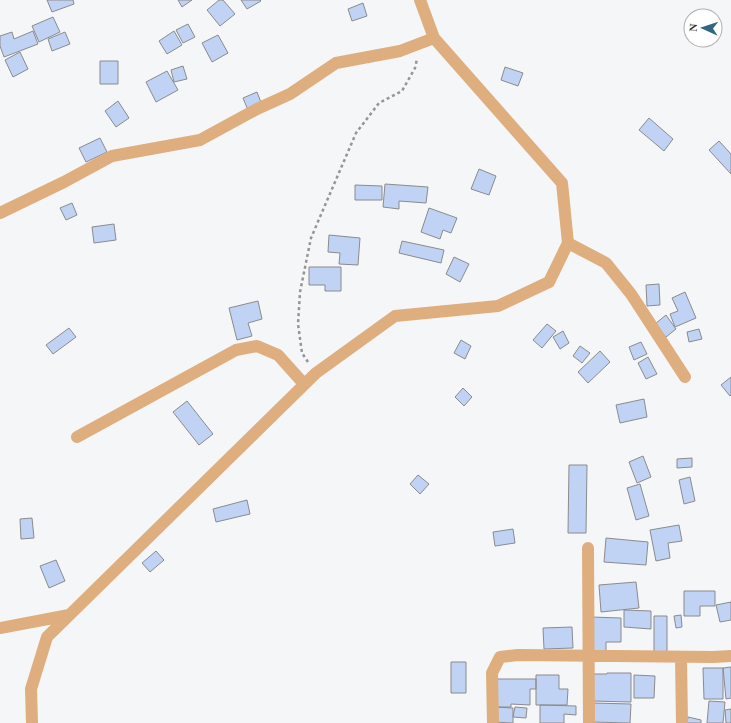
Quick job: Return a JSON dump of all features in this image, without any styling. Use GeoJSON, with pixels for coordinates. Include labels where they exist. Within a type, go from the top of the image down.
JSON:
{"type":"FeatureCollection","features":[{"type":"Feature","properties":{"kind":"street"},"geometry":{"type":"LineString","coordinates":[[32,723],[31,689],[47,637],[316,373],[395,316],[498,306],[549,282],[568,243],[562,183],[434,38],[420,0]]}},
{"type":"Feature","properties":{"kind":"street"},"geometry":{"type":"LineString","coordinates":[[0,213],[64,182],[112,156],[200,140],[257,109],[290,94],[336,63],[400,51],[434,38]]}},
{"type":"Feature","properties":{"kind":"street"},"geometry":{"type":"LineString","coordinates":[[568,243],[606,263],[631,294],[685,377]]}},
{"type":"Feature","properties":{"kind":"street"},"geometry":{"type":"LineString","coordinates":[[77,437],[236,350],[257,346],[278,355],[304,384]]}},
{"type":"Feature","properties":{"kind":"street"},"geometry":{"type":"LineString","coordinates":[[588,548],[589,723]]}},
{"type":"Feature","properties":{"kind":"street"},"geometry":{"type":"LineString","coordinates":[[0,628],[69,615]]}},
{"type":"Feature","properties":{"kind":"street"},"geometry":{"type":"LineString","coordinates":[[493,723],[492,673],[500,657],[518,655],[681,657],[731,656]]}},
{"type":"Feature","properties":{"kind":"street"},"geometry":{"type":"LineString","coordinates":[[681,657],[682,723]]}},
{"type":"Feature","properties":{"kind":"path"},"geometry":{"type":"LineString","coordinates":[[316,373],[302,353],[298,324],[300,292],[311,238],[356,133],[379,104],[402,91],[415,68],[422,43]]}},
{"type":"Feature","properties":{"kind":"building"},"geometry":{"type":"Polygon","coordinates":[[[47,0],[73,0],[74,4],[52,12],[47,0]]]}},
{"type":"Feature","properties":{"kind":"building"},"geometry":{"type":"Polygon","coordinates":[[[178,0],[192,0],[182,7],[178,0]]]}},
{"type":"Feature","properties":{"kind":"building"},"geometry":{"type":"Polygon","coordinates":[[[219,0],[223,0],[235,14],[220,26],[207,10],[219,0]]]}},
{"type":"Feature","properties":{"kind":"building"},"geometry":{"type":"Polygon","coordinates":[[[241,0],[260,0],[261,1],[247,9],[241,0]]]}},
{"type":"Feature","properties":{"kind":"building"},"geometry":{"type":"Polygon","coordinates":[[[363,3],[367,16],[352,21],[348,9],[363,3]]]}},
{"type":"Feature","properties":{"kind":"building"},"geometry":{"type":"Polygon","coordinates":[[[53,17],[60,32],[39,42],[32,26],[53,17]]]}},
{"type":"Feature","properties":{"kind":"building"},"geometry":{"type":"Polygon","coordinates":[[[188,24],[195,37],[183,43],[176,30],[188,24]]]}},
{"type":"Feature","properties":{"kind":"building"},"geometry":{"type":"Polygon","coordinates":[[[33,31],[38,44],[4,57],[0,46],[0,36],[12,32],[14,39],[33,31]]]}},
{"type":"Feature","properties":{"kind":"building"},"geometry":{"type":"Polygon","coordinates":[[[174,31],[182,45],[167,54],[159,41],[174,31]]]}},
{"type":"Feature","properties":{"kind":"building"},"geometry":{"type":"Polygon","coordinates":[[[65,32],[70,44],[52,51],[48,39],[65,32]]]}},
{"type":"Feature","properties":{"kind":"building"},"geometry":{"type":"Polygon","coordinates":[[[218,35],[228,53],[212,62],[202,43],[218,35]]]}},
{"type":"Feature","properties":{"kind":"building"},"geometry":{"type":"Polygon","coordinates":[[[20,52],[28,69],[13,77],[5,60],[20,52]]]}},
{"type":"Feature","properties":{"kind":"building"},"geometry":{"type":"Polygon","coordinates":[[[100,61],[118,61],[118,84],[100,84],[100,61]]]}},
{"type":"Feature","properties":{"kind":"building"},"geometry":{"type":"Polygon","coordinates":[[[183,66],[187,79],[174,82],[171,70],[183,66]]]}},
{"type":"Feature","properties":{"kind":"building"},"geometry":{"type":"Polygon","coordinates":[[[505,67],[523,73],[518,86],[501,80],[505,67]]]}},
{"type":"Feature","properties":{"kind":"building"},"geometry":{"type":"Polygon","coordinates":[[[167,71],[178,90],[156,102],[146,82],[167,71]]]}},
{"type":"Feature","properties":{"kind":"building"},"geometry":{"type":"Polygon","coordinates":[[[257,92],[262,105],[248,110],[243,98],[257,92]]]}},
{"type":"Feature","properties":{"kind":"building"},"geometry":{"type":"Polygon","coordinates":[[[118,101],[129,118],[116,127],[105,111],[118,101]]]}},
{"type":"Feature","properties":{"kind":"building"},"geometry":{"type":"Polygon","coordinates":[[[649,118],[673,139],[664,151],[639,130],[649,118]]]}},
{"type":"Feature","properties":{"kind":"building"},"geometry":{"type":"Polygon","coordinates":[[[100,138],[107,152],[86,162],[79,148],[100,138]]]}},
{"type":"Feature","properties":{"kind":"building"},"geometry":{"type":"Polygon","coordinates":[[[719,141],[731,154],[731,174],[709,150],[719,141]]]}},
{"type":"Feature","properties":{"kind":"building"},"geometry":{"type":"Polygon","coordinates":[[[479,169],[496,176],[489,195],[471,189],[479,169]]]}},
{"type":"Feature","properties":{"kind":"building"},"geometry":{"type":"Polygon","coordinates":[[[385,184],[428,187],[426,203],[399,201],[399,209],[383,207],[385,184]]]}},
{"type":"Feature","properties":{"kind":"building"},"geometry":{"type":"Polygon","coordinates":[[[355,185],[382,186],[382,200],[355,200],[355,185]]]}},
{"type":"Feature","properties":{"kind":"building"},"geometry":{"type":"Polygon","coordinates":[[[72,203],[77,215],[66,220],[60,208],[72,203]]]}},
{"type":"Feature","properties":{"kind":"building"},"geometry":{"type":"Polygon","coordinates":[[[429,208],[457,218],[451,233],[443,230],[440,239],[421,232],[429,208]]]}},
{"type":"Feature","properties":{"kind":"building"},"geometry":{"type":"Polygon","coordinates":[[[114,224],[116,240],[94,243],[92,227],[114,224]]]}},
{"type":"Feature","properties":{"kind":"building"},"geometry":{"type":"Polygon","coordinates":[[[329,235],[360,238],[358,265],[339,264],[340,253],[328,252],[329,235]]]}},
{"type":"Feature","properties":{"kind":"building"},"geometry":{"type":"Polygon","coordinates":[[[402,241],[444,250],[441,263],[399,253],[402,241]]]}},
{"type":"Feature","properties":{"kind":"building"},"geometry":{"type":"Polygon","coordinates":[[[454,257],[469,264],[460,282],[446,274],[454,257]]]}},
{"type":"Feature","properties":{"kind":"building"},"geometry":{"type":"Polygon","coordinates":[[[309,267],[341,267],[341,291],[325,291],[325,285],[309,285],[309,267]]]}},
{"type":"Feature","properties":{"kind":"building"},"geometry":{"type":"Polygon","coordinates":[[[659,284],[660,305],[647,306],[646,285],[659,284]]]}},
{"type":"Feature","properties":{"kind":"building"},"geometry":{"type":"Polygon","coordinates":[[[685,292],[696,318],[675,327],[670,314],[678,311],[672,298],[685,292]]]}},
{"type":"Feature","properties":{"kind":"building"},"geometry":{"type":"Polygon","coordinates":[[[258,301],[262,319],[248,323],[252,336],[237,340],[229,308],[258,301]]]}},
{"type":"Feature","properties":{"kind":"building"},"geometry":{"type":"Polygon","coordinates":[[[666,315],[676,329],[666,337],[655,324],[666,315]]]}},
{"type":"Feature","properties":{"kind":"building"},"geometry":{"type":"Polygon","coordinates":[[[547,324],[556,331],[542,348],[533,340],[547,324]]]}},
{"type":"Feature","properties":{"kind":"building"},"geometry":{"type":"Polygon","coordinates":[[[69,328],[76,337],[53,354],[46,345],[69,328]]]}},
{"type":"Feature","properties":{"kind":"building"},"geometry":{"type":"Polygon","coordinates":[[[699,329],[702,339],[689,342],[687,332],[699,329]]]}},
{"type":"Feature","properties":{"kind":"building"},"geometry":{"type":"Polygon","coordinates":[[[563,331],[569,343],[560,349],[553,337],[563,331]]]}},
{"type":"Feature","properties":{"kind":"building"},"geometry":{"type":"Polygon","coordinates":[[[461,340],[471,346],[465,359],[454,353],[461,340]]]}},
{"type":"Feature","properties":{"kind":"building"},"geometry":{"type":"Polygon","coordinates":[[[641,342],[647,354],[634,360],[629,347],[641,342]]]}},
{"type":"Feature","properties":{"kind":"building"},"geometry":{"type":"Polygon","coordinates":[[[580,346],[590,353],[582,363],[573,356],[580,346]]]}},
{"type":"Feature","properties":{"kind":"building"},"geometry":{"type":"Polygon","coordinates":[[[600,351],[610,362],[588,383],[578,372],[600,351]]]}},
{"type":"Feature","properties":{"kind":"building"},"geometry":{"type":"Polygon","coordinates":[[[648,357],[657,374],[646,379],[638,363],[648,357]]]}},
{"type":"Feature","properties":{"kind":"building"},"geometry":{"type":"Polygon","coordinates":[[[731,377],[731,395],[730,396],[721,385],[731,377]]]}},
{"type":"Feature","properties":{"kind":"building"},"geometry":{"type":"Polygon","coordinates":[[[463,388],[472,397],[464,406],[455,397],[463,388]]]}},
{"type":"Feature","properties":{"kind":"building"},"geometry":{"type":"Polygon","coordinates":[[[644,399],[647,417],[620,423],[616,405],[644,399]]]}},
{"type":"Feature","properties":{"kind":"building"},"geometry":{"type":"Polygon","coordinates":[[[187,401],[213,434],[199,445],[173,412],[187,401]]]}},
{"type":"Feature","properties":{"kind":"building"},"geometry":{"type":"Polygon","coordinates":[[[643,456],[651,477],[637,483],[629,462],[643,456]]]}},
{"type":"Feature","properties":{"kind":"building"},"geometry":{"type":"Polygon","coordinates":[[[692,458],[692,467],[677,468],[677,459],[692,458]]]}},
{"type":"Feature","properties":{"kind":"building"},"geometry":{"type":"Polygon","coordinates":[[[569,465],[587,465],[586,533],[568,533],[569,465]]]}},
{"type":"Feature","properties":{"kind":"building"},"geometry":{"type":"Polygon","coordinates":[[[418,475],[429,484],[420,494],[410,484],[418,475]]]}},
{"type":"Feature","properties":{"kind":"building"},"geometry":{"type":"Polygon","coordinates":[[[690,477],[695,501],[684,504],[679,480],[690,477]]]}},
{"type":"Feature","properties":{"kind":"building"},"geometry":{"type":"Polygon","coordinates":[[[640,484],[649,516],[636,520],[627,488],[640,484]]]}},
{"type":"Feature","properties":{"kind":"building"},"geometry":{"type":"Polygon","coordinates":[[[247,500],[250,514],[216,522],[213,509],[247,500]]]}},
{"type":"Feature","properties":{"kind":"building"},"geometry":{"type":"Polygon","coordinates":[[[32,518],[34,538],[21,539],[20,519],[32,518]]]}},
{"type":"Feature","properties":{"kind":"building"},"geometry":{"type":"Polygon","coordinates":[[[679,525],[682,541],[668,543],[670,558],[656,561],[650,530],[679,525]]]}},
{"type":"Feature","properties":{"kind":"building"},"geometry":{"type":"Polygon","coordinates":[[[513,529],[515,543],[495,546],[493,532],[513,529]]]}},
{"type":"Feature","properties":{"kind":"building"},"geometry":{"type":"Polygon","coordinates":[[[606,538],[648,542],[646,565],[604,562],[606,538]]]}},
{"type":"Feature","properties":{"kind":"building"},"geometry":{"type":"Polygon","coordinates":[[[156,551],[164,560],[150,572],[142,563],[156,551]]]}},
{"type":"Feature","properties":{"kind":"building"},"geometry":{"type":"Polygon","coordinates":[[[56,560],[65,581],[49,588],[40,566],[56,560]]]}},
{"type":"Feature","properties":{"kind":"building"},"geometry":{"type":"Polygon","coordinates":[[[636,582],[639,608],[601,612],[599,585],[636,582]]]}},
{"type":"Feature","properties":{"kind":"building"},"geometry":{"type":"Polygon","coordinates":[[[684,591],[715,591],[715,606],[700,606],[700,616],[684,616],[684,591]]]}},
{"type":"Feature","properties":{"kind":"building"},"geometry":{"type":"Polygon","coordinates":[[[731,602],[731,620],[720,622],[716,605],[731,602]]]}},
{"type":"Feature","properties":{"kind":"building"},"geometry":{"type":"Polygon","coordinates":[[[624,610],[651,611],[651,629],[624,627],[624,610]]]}},
{"type":"Feature","properties":{"kind":"building"},"geometry":{"type":"Polygon","coordinates":[[[681,615],[682,627],[676,628],[674,616],[681,615]]]}},
{"type":"Feature","properties":{"kind":"building"},"geometry":{"type":"Polygon","coordinates":[[[654,616],[667,616],[667,655],[654,655],[654,616]]]}},
{"type":"Feature","properties":{"kind":"building"},"geometry":{"type":"Polygon","coordinates":[[[591,617],[621,618],[621,642],[606,642],[606,658],[590,658],[591,617]]]}},
{"type":"Feature","properties":{"kind":"building"},"geometry":{"type":"Polygon","coordinates":[[[572,627],[573,648],[544,649],[543,628],[572,627]]]}},
{"type":"Feature","properties":{"kind":"building"},"geometry":{"type":"Polygon","coordinates":[[[451,662],[466,662],[466,693],[451,693],[451,662]]]}},
{"type":"Feature","properties":{"kind":"building"},"geometry":{"type":"Polygon","coordinates":[[[731,667],[731,698],[726,699],[723,668],[731,667]]]}},
{"type":"Feature","properties":{"kind":"building"},"geometry":{"type":"Polygon","coordinates":[[[703,668],[723,668],[723,699],[704,699],[703,668]]]}},
{"type":"Feature","properties":{"kind":"building"},"geometry":{"type":"Polygon","coordinates":[[[631,673],[631,702],[592,701],[593,674],[631,673]]]}},
{"type":"Feature","properties":{"kind":"building"},"geometry":{"type":"Polygon","coordinates":[[[536,675],[559,675],[559,689],[568,689],[567,705],[536,705],[536,675]]]}},
{"type":"Feature","properties":{"kind":"building"},"geometry":{"type":"Polygon","coordinates":[[[634,675],[655,676],[654,698],[634,698],[634,675]]]}},
{"type":"Feature","properties":{"kind":"building"},"geometry":{"type":"Polygon","coordinates":[[[494,679],[536,679],[536,689],[530,689],[530,705],[511,704],[511,707],[493,707],[494,679]]]}},
{"type":"Feature","properties":{"kind":"building"},"geometry":{"type":"Polygon","coordinates":[[[709,701],[725,702],[723,723],[707,723],[709,701]]]}},
{"type":"Feature","properties":{"kind":"building"},"geometry":{"type":"Polygon","coordinates":[[[592,703],[631,704],[630,723],[592,722],[592,703]]]}},
{"type":"Feature","properties":{"kind":"building"},"geometry":{"type":"Polygon","coordinates":[[[540,705],[576,706],[576,715],[564,714],[564,723],[540,723],[540,705]]]}},
{"type":"Feature","properties":{"kind":"building"},"geometry":{"type":"Polygon","coordinates":[[[493,707],[513,708],[513,723],[493,722],[493,707]]]}},
{"type":"Feature","properties":{"kind":"building"},"geometry":{"type":"Polygon","coordinates":[[[515,707],[527,708],[526,718],[513,717],[515,707]]]}},
{"type":"Feature","properties":{"kind":"building"},"geometry":{"type":"Polygon","coordinates":[[[731,709],[731,723],[726,723],[725,710],[731,709]]]}},
{"type":"Feature","properties":{"kind":"building"},"geometry":{"type":"Polygon","coordinates":[[[688,717],[701,720],[701,723],[687,723],[688,717]]]}}]}
